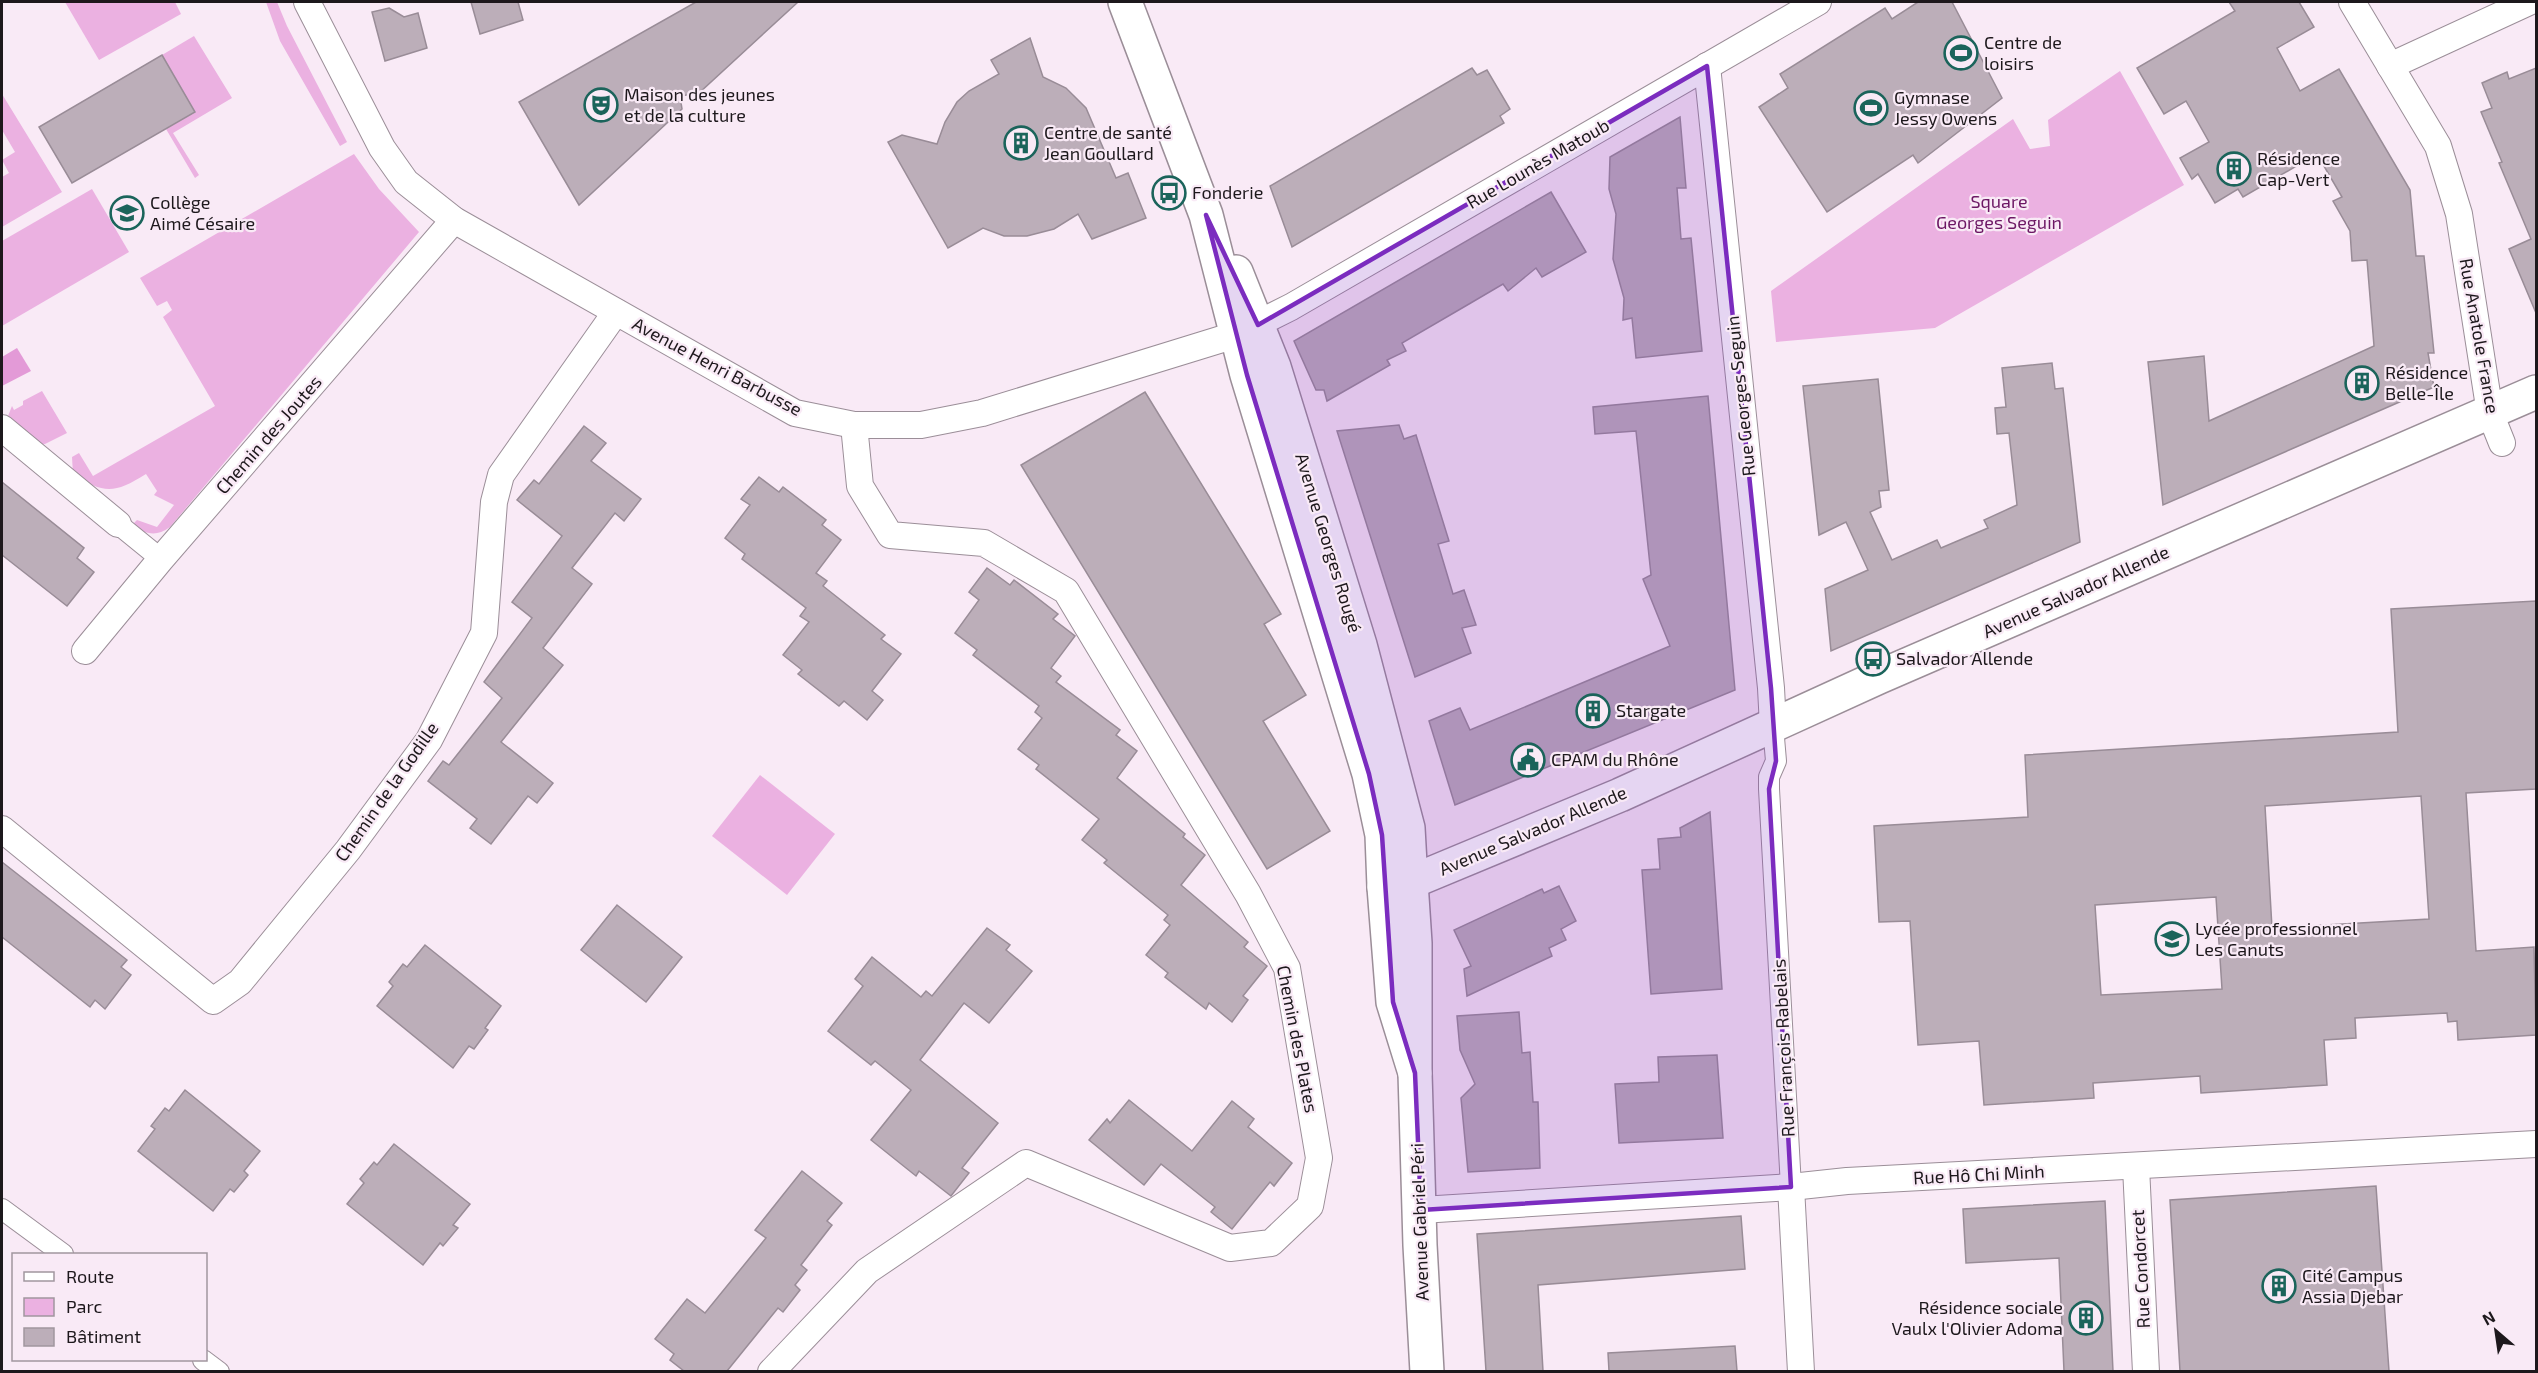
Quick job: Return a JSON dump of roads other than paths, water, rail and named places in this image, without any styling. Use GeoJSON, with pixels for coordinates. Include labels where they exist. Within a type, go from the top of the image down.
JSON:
{"type":"FeatureCollection","features":[{"type":"Feature","properties":{"kind":"main road","name":"Avenue Georges Rougé"},"geometry":{"type":"LineString","coordinates":[[1125,2],[1206,214],[1247,330],[1274,367],[1363,657],[1408,828],[1397,885]]}},
{"type":"Feature","properties":{"kind":"main road","name":"Avenue Salvador Allende"},"geometry":{"type":"LineString","coordinates":[[1397,885],[1620,795],[1879,677],[2536,392]]}},
{"type":"Feature","properties":{"kind":"main road","name":"Avenue Gabriel Péri"},"geometry":{"type":"LineString","coordinates":[[1397,885],[1393,1002],[1415,1073],[1421,1209],[1420,1245],[1427,1371]]}},
{"type":"Feature","properties":{"kind":"street","name":"Avenue Henri Barbusse"},"geometry":{"type":"LineString","coordinates":[[307,2],[382,148],[406,182],[454,220],[795,412],[854,425],[921,425],[981,413],[1247,330]]}},
{"type":"Feature","properties":{"kind":"street","name":"Rue Lounès Matoub"},"geometry":{"type":"LineString","coordinates":[[1247,330],[1818,2]]}},
{"type":"Feature","properties":{"kind":"street","name":"Rue Anatole France"},"geometry":{"type":"LineString","coordinates":[[2352,2],[2438,146],[2459,214],[2490,412],[2502,443]]}},
{"type":"Feature","properties":{"kind":"street"},"geometry":{"type":"LineString","coordinates":[[2390,66],[2529,2]]}},
{"type":"Feature","properties":{"kind":"street","name":"Rue Georges Seguin"},"geometry":{"type":"LineString","coordinates":[[1707,66],[1772,687],[1773,726]]}},
{"type":"Feature","properties":{"kind":"street","name":"Chemin des Joutes"},"geometry":{"type":"LineString","coordinates":[[85,651],[161,559],[454,220]]}},
{"type":"Feature","properties":{"kind":"street","name":"Chemin de la Godille"},"geometry":{"type":"LineString","coordinates":[[2,829],[213,1001],[240,982],[348,850],[429,740],[484,633],[494,502],[501,476],[616,312]]}},
{"type":"Feature","properties":{"kind":"street","name":"Chemin des Plates"},"geometry":{"type":"LineString","coordinates":[[771,1371],[867,1270],[1026,1163],[1230,1248],[1271,1243],[1310,1206],[1319,1158],[1287,968],[1248,894],[1066,591],[984,543],[890,535],[860,486],[854,425]]}},
{"type":"Feature","properties":{"kind":"street"},"geometry":{"type":"LineString","coordinates":[[2,428],[161,559]]}},
{"type":"Feature","properties":{"kind":"street","name":"Rue François Rabelais"},"geometry":{"type":"LineString","coordinates":[[1773,726],[1776,761],[1769,777],[1769,789],[1801,1371]]}},
{"type":"Feature","properties":{"kind":"street","name":"Rue Hô Chi Minh"},"geometry":{"type":"LineString","coordinates":[[1421,1209],[1791,1187],[1847,1181],[2536,1144]]}},
{"type":"Feature","properties":{"kind":"street","name":"Rue Condorcet"},"geometry":{"type":"LineString","coordinates":[[2136,1167],[2146,1371]]}},
{"type":"Feature","properties":{"kind":"street"},"geometry":{"type":"LineString","coordinates":[[2,1209],[62,1253]]}},
{"type":"Feature","properties":{"kind":"street"},"geometry":{"type":"LineString","coordinates":[[206,1361],[219,1371]]}},
{"type":"Feature","properties":{"kind":"place","name":"Centre de loisirs"},"geometry":{"type":"Point","coordinates":[1961,53]}},
{"type":"Feature","properties":{"kind":"place","name":"Maison des jeunes et de la culture"},"geometry":{"type":"Point","coordinates":[601,105]}},
{"type":"Feature","properties":{"kind":"place","name":"Gymnase Jessy Owens"},"geometry":{"type":"Point","coordinates":[1871,108]}},
{"type":"Feature","properties":{"kind":"place","name":"Centre de santé Jean Goullard"},"geometry":{"type":"Point","coordinates":[1021,143]}},
{"type":"Feature","properties":{"kind":"place","name":"Résidence Cap-Vert"},"geometry":{"type":"Point","coordinates":[2234,169]}},
{"type":"Feature","properties":{"kind":"place","name":"Fonderie"},"geometry":{"type":"Point","coordinates":[1169,193]}},
{"type":"Feature","properties":{"kind":"place","name":"Collège Aimé Césaire"},"geometry":{"type":"Point","coordinates":[127,213]}},
{"type":"Feature","properties":{"kind":"place","name":"Résidence Belle-Île"},"geometry":{"type":"Point","coordinates":[2362,383]}},
{"type":"Feature","properties":{"kind":"place","name":"Salvador Allende"},"geometry":{"type":"Point","coordinates":[1873,659]}},
{"type":"Feature","properties":{"kind":"place","name":"Stargate"},"geometry":{"type":"Point","coordinates":[1593,711]}},
{"type":"Feature","properties":{"kind":"place","name":"CPAM du Rhône"},"geometry":{"type":"Point","coordinates":[1528,760]}},
{"type":"Feature","properties":{"kind":"place","name":"Lycée professionnel Les Canuts"},"geometry":{"type":"Point","coordinates":[2172,939]}},
{"type":"Feature","properties":{"kind":"place","name":"Cité Campus Assia Djebar"},"geometry":{"type":"Point","coordinates":[2279,1286]}},
{"type":"Feature","properties":{"kind":"place","name":"Résidence sociale Vaulx l'Olivier Adoma"},"geometry":{"type":"Point","coordinates":[2086,1318]}},
{"type":"Feature","properties":{"kind":"park label","name":"Square Georges Seguin"},"geometry":{"type":"Point","coordinates":[1999,212]}}]}
